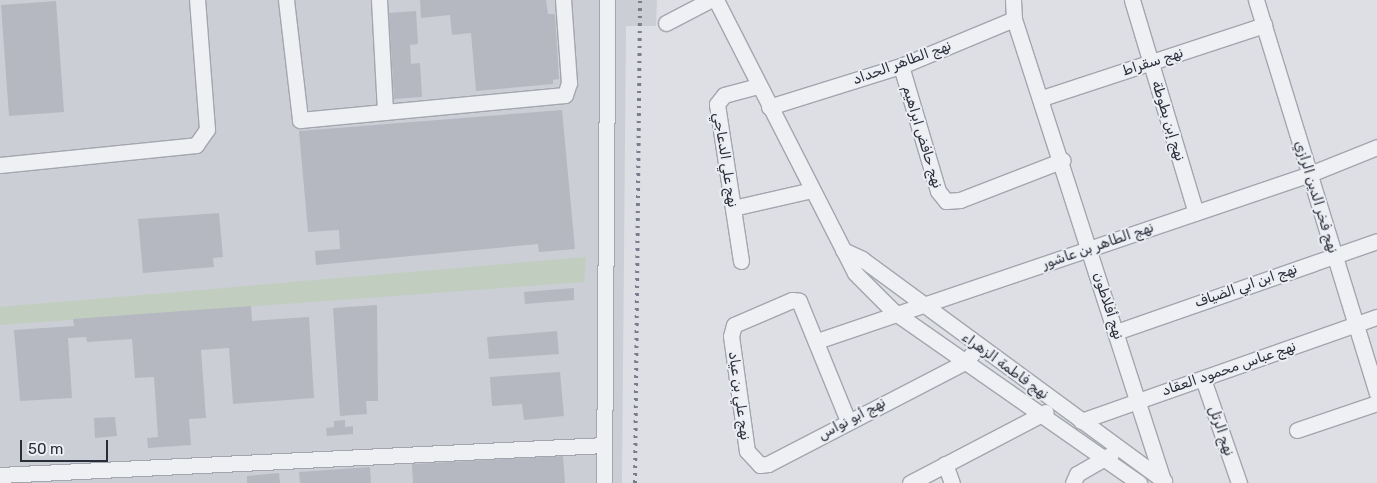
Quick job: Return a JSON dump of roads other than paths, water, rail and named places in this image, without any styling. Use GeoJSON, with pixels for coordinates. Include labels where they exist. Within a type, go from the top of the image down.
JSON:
{"type":"FeatureCollection","features":[{"type":"Feature","properties":{"kind":"street"},"geometry":{"type":"LineString","coordinates":[[0,166],[196,144],[207,129],[197,0]]}},
{"type":"Feature","properties":{"kind":"street"},"geometry":{"type":"LineString","coordinates":[[286,0],[298,118],[565,95],[569,83],[562,0]]}},
{"type":"Feature","properties":{"kind":"street"},"geometry":{"type":"LineString","coordinates":[[379,0],[385,112]]}},
{"type":"Feature","properties":{"kind":"street"},"geometry":{"type":"LineString","coordinates":[[604,483],[607,0]]}},
{"type":"Feature","properties":{"kind":"street"},"geometry":{"type":"LineString","coordinates":[[666,23],[710,0]]}},
{"type":"Feature","properties":{"kind":"street","name":"نهج فاطمة الزهراء"},"geometry":{"type":"LineString","coordinates":[[716,0],[757,86],[852,269],[894,312],[1039,416],[1104,457],[1139,483]]}},
{"type":"Feature","properties":{"kind":"street"},"geometry":{"type":"LineString","coordinates":[[1013,0],[1014,19]]}},
{"type":"Feature","properties":{"kind":"street","name":"نهج إبن بطوطة"},"geometry":{"type":"LineString","coordinates":[[1132,0],[1196,212]]}},
{"type":"Feature","properties":{"kind":"street","name":"نهج فخر الدين الرازي"},"geometry":{"type":"LineString","coordinates":[[1256,0],[1310,174],[1333,256],[1377,393]]}},
{"type":"Feature","properties":{"kind":"street","name":"نهج الطاهر الحداد"},"geometry":{"type":"LineString","coordinates":[[769,107],[901,66],[1014,19]]}},
{"type":"Feature","properties":{"kind":"street","name":"نهج أفلاطون"},"geometry":{"type":"LineString","coordinates":[[1014,19],[1063,160],[1116,332],[1165,481]]}},
{"type":"Feature","properties":{"kind":"street","name":"نهج سقراط"},"geometry":{"type":"LineString","coordinates":[[1042,98],[1151,64],[1264,25]]}},
{"type":"Feature","properties":{"kind":"street","name":"نهج حافض ابراهيم"},"geometry":{"type":"LineString","coordinates":[[901,66],[938,191],[946,201],[960,200],[1063,160]]}},
{"type":"Feature","properties":{"kind":"street","name":"نهج علي الدعاجي"},"geometry":{"type":"LineString","coordinates":[[741,260],[717,104],[724,95],[757,86]]}},
{"type":"Feature","properties":{"kind":"street","name":"نهج الطاهر بن عاشور"},"geometry":{"type":"LineString","coordinates":[[817,341],[894,312],[1090,250],[1310,174],[1377,147]]}},
{"type":"Feature","properties":{"kind":"street"},"geometry":{"type":"LineString","coordinates":[[733,208],[812,190]]}},
{"type":"Feature","properties":{"kind":"street","name":"نهج ابن ابي الضياف"},"geometry":{"type":"LineString","coordinates":[[1116,332],[1377,241]]}},
{"type":"Feature","properties":{"kind":"street","name":"نهج فاطمة الزهراء"},"geometry":{"type":"LineString","coordinates":[[842,250],[862,259],[919,304],[1165,481]]}},
{"type":"Feature","properties":{"kind":"street","name":"نهج علي بن عياد"},"geometry":{"type":"LineString","coordinates":[[755,463],[747,451],[732,327],[792,300],[799,301],[817,341]]}},
{"type":"Feature","properties":{"kind":"street","name":"نهج عباس محمود العقاد"},"geometry":{"type":"LineString","coordinates":[[1081,421],[1377,317]]}},
{"type":"Feature","properties":{"kind":"street"},"geometry":{"type":"LineString","coordinates":[[949,368],[951,352],[963,336]]}},
{"type":"Feature","properties":{"kind":"street"},"geometry":{"type":"LineString","coordinates":[[817,341],[848,421]]}},
{"type":"Feature","properties":{"kind":"street"},"geometry":{"type":"LineString","coordinates":[[965,362],[978,347]]}},
{"type":"Feature","properties":{"kind":"street","name":"نهج أبو نواس"},"geometry":{"type":"LineString","coordinates":[[755,463],[768,464],[949,368],[965,362]]}},
{"type":"Feature","properties":{"kind":"street","name":"نهج الرتل"},"geometry":{"type":"LineString","coordinates":[[1203,379],[1239,483]]}},
{"type":"Feature","properties":{"kind":"street"},"geometry":{"type":"LineString","coordinates":[[1297,430],[1377,403]]}},
{"type":"Feature","properties":{"kind":"street"},"geometry":{"type":"LineString","coordinates":[[910,483],[1058,405]]}},
{"type":"Feature","properties":{"kind":"street"},"geometry":{"type":"LineString","coordinates":[[0,475],[604,445]]}},
{"type":"Feature","properties":{"kind":"street"},"geometry":{"type":"LineString","coordinates":[[1074,483],[1077,474],[1119,449]]}},
{"type":"Feature","properties":{"kind":"street"},"geometry":{"type":"LineString","coordinates":[[945,464],[952,483]]}},
{"type":"Feature","properties":{"kind":"railway"},"geometry":{"type":"LineString","coordinates":[[635,483],[640,0]]}}]}
